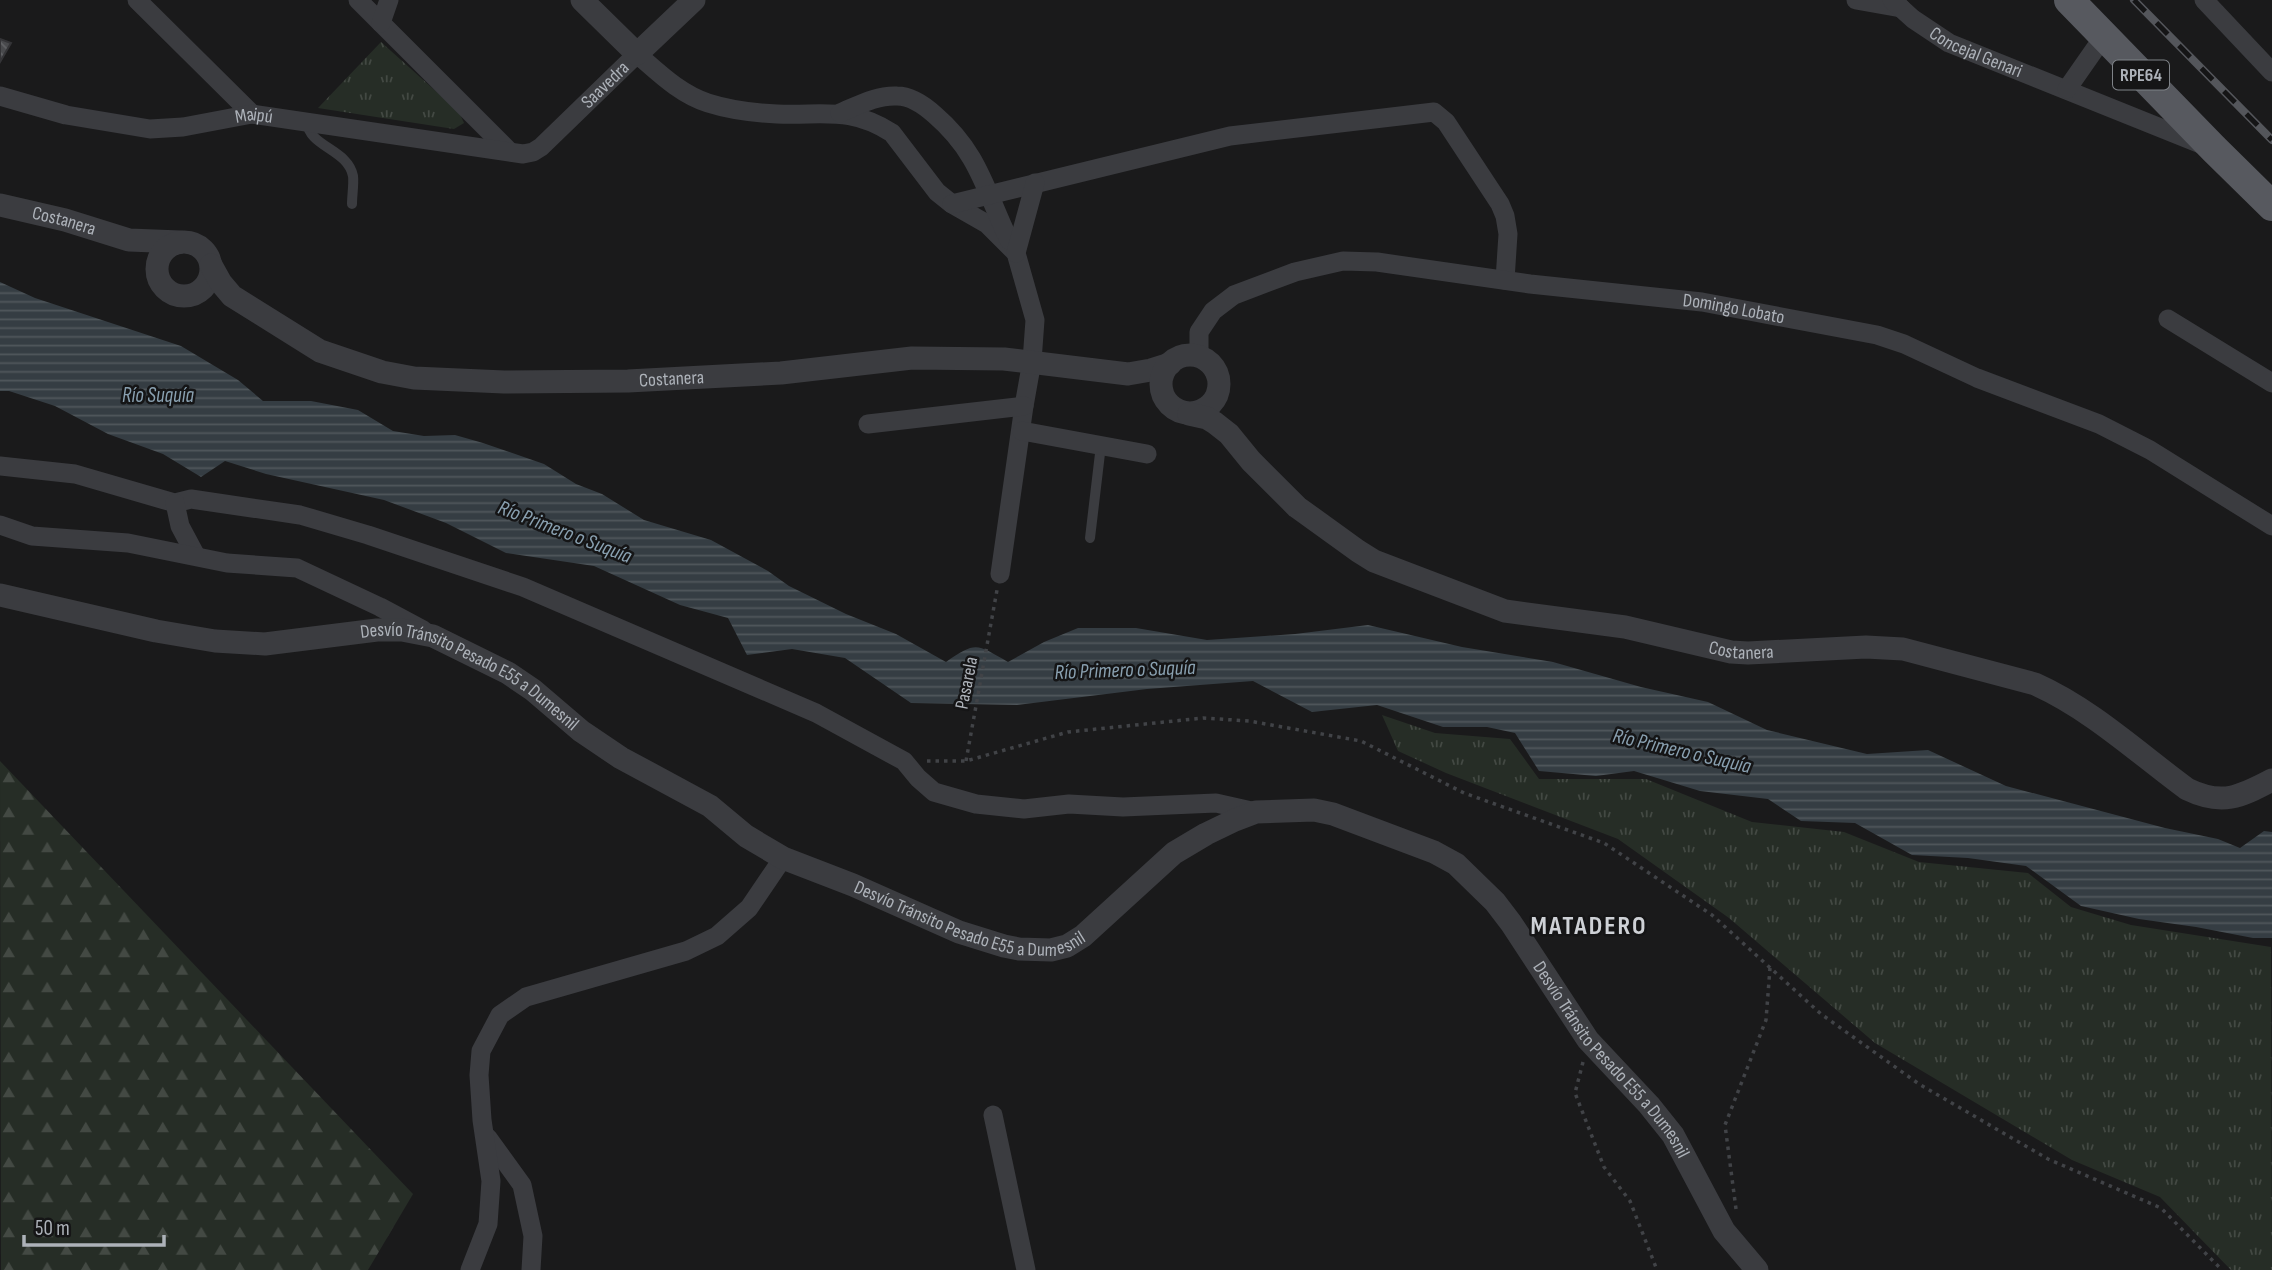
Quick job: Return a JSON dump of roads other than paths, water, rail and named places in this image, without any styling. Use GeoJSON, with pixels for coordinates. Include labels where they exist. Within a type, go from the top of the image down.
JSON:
{"type":"FeatureCollection","features":[{"type":"Feature","properties":{"kind":"main road","name":"RPE64"},"geometry":{"type":"LineString","coordinates":[[2069,0],[2272,206]]}},
{"type":"Feature","properties":{"kind":"street"},"geometry":{"type":"LineString","coordinates":[[137,0],[252,114]]}},
{"type":"Feature","properties":{"kind":"street"},"geometry":{"type":"LineString","coordinates":[[358,0],[509,151]]}},
{"type":"Feature","properties":{"kind":"street"},"geometry":{"type":"LineString","coordinates":[[381,23],[389,0]]}},
{"type":"Feature","properties":{"kind":"street"},"geometry":{"type":"LineString","coordinates":[[582,0],[637,54],[691,97],[709,104],[746,111],[778,114],[840,113],[861,118],[892,133],[937,191],[952,204],[987,224],[1016,253]]}},
{"type":"Feature","properties":{"kind":"street","name":"Saavedra"},"geometry":{"type":"LineString","coordinates":[[509,151],[533,152],[541,147],[694,0]]}},
{"type":"Feature","properties":{"kind":"street"},"geometry":{"type":"LineString","coordinates":[[1856,0],[1897,4]]}},
{"type":"Feature","properties":{"kind":"street"},"geometry":{"type":"LineString","coordinates":[[2204,0],[2272,72]]}},
{"type":"Feature","properties":{"kind":"street","name":"Concejal Genari"},"geometry":{"type":"LineString","coordinates":[[1897,4],[1923,27],[1949,43],[2214,149]]}},
{"type":"Feature","properties":{"kind":"street"},"geometry":{"type":"LineString","coordinates":[[2067,89],[2104,36]]}},
{"type":"Feature","properties":{"kind":"street"},"geometry":{"type":"LineString","coordinates":[[840,113],[878,97],[900,95],[923,105],[962,142],[977,164],[1016,253],[1035,320],[1032,361],[1000,574]]}},
{"type":"Feature","properties":{"kind":"street","name":"Maipú"},"geometry":{"type":"LineString","coordinates":[[0,96],[66,115],[150,130],[183,127],[252,114],[509,151]]}},
{"type":"Feature","properties":{"kind":"street"},"geometry":{"type":"LineString","coordinates":[[952,204],[1230,136],[1434,112],[1446,122],[1500,204],[1508,234],[1504,280]]}},
{"type":"Feature","properties":{"kind":"street"},"geometry":{"type":"LineString","coordinates":[[1016,253],[1035,183]]}},
{"type":"Feature","properties":{"kind":"street","name":"Costanera"},"geometry":{"type":"LineString","coordinates":[[0,205],[65,220],[129,240],[197,245],[204,250],[221,283],[232,296],[320,351],[382,372],[434,380],[628,381],[781,373],[912,358],[1032,361],[1128,374],[1170,364],[1183,356],[1199,356],[1207,360],[1219,375],[1220,410],[1229,434]]}},
{"type":"Feature","properties":{"kind":"street","name":"Costanera"},"geometry":{"type":"LineString","coordinates":[[129,240],[167,291],[176,296],[212,293],[232,296]]}},
{"type":"Feature","properties":{"kind":"street"},"geometry":{"type":"LineString","coordinates":[[157,275],[159,257],[165,249],[180,242]]}},
{"type":"Feature","properties":{"kind":"street","name":"Domingo Lobato"},"geometry":{"type":"LineString","coordinates":[[1199,356],[1199,332],[1213,311],[1234,295],[1295,272],[1343,261],[1377,262],[1504,280],[1702,302],[1877,335],[1905,344],[1977,378],[2099,424],[2150,450],[2272,526]]}},
{"type":"Feature","properties":{"kind":"street"},"geometry":{"type":"LineString","coordinates":[[194,295],[208,282],[211,265]]}},
{"type":"Feature","properties":{"kind":"street"},"geometry":{"type":"LineString","coordinates":[[2168,319],[2272,383]]}},
{"type":"Feature","properties":{"kind":"street"},"geometry":{"type":"LineString","coordinates":[[1165,399],[1161,381],[1170,364]]}},
{"type":"Feature","properties":{"kind":"street","name":"Costanera"},"geometry":{"type":"LineString","coordinates":[[1128,374],[1149,384],[1179,412],[1206,418],[1229,434],[1297,508],[1358,551],[1374,561],[1505,611],[1625,627],[1731,652],[1875,647],[1921,653],[2035,684],[2050,691],[2120,737],[2181,785],[2199,794],[2228,799],[2272,780]]}},
{"type":"Feature","properties":{"kind":"street"},"geometry":{"type":"LineString","coordinates":[[1189,414],[1207,409],[1218,394]]}},
{"type":"Feature","properties":{"kind":"street"},"geometry":{"type":"LineString","coordinates":[[869,424],[1024,407]]}},
{"type":"Feature","properties":{"kind":"street"},"geometry":{"type":"LineString","coordinates":[[1022,430],[1147,454]]}},
{"type":"Feature","properties":{"kind":"street"},"geometry":{"type":"LineString","coordinates":[[0,466],[75,474],[175,503],[191,499],[299,515],[523,587],[816,713],[904,761],[934,792],[976,804],[1024,809],[1069,804],[1123,807],[1216,803],[1256,813]]}},
{"type":"Feature","properties":{"kind":"street"},"geometry":{"type":"LineString","coordinates":[[175,503],[180,526],[196,556]]}},
{"type":"Feature","properties":{"kind":"street"},"geometry":{"type":"LineString","coordinates":[[0,525],[32,536],[128,543],[227,563],[297,568],[380,607],[433,636]]}},
{"type":"Feature","properties":{"kind":"street","name":"Desvío Tránsito Pesado E55 a Dumesnil"},"geometry":{"type":"LineString","coordinates":[[0,595],[156,631],[215,641],[265,644],[377,630],[402,630],[433,636],[508,673],[533,690],[581,731],[621,758],[710,806],[746,836],[783,858],[853,885],[959,932],[1019,949],[1051,950],[1067,946],[1083,936],[1174,853],[1235,820],[1256,813],[1314,810],[1333,814],[1434,852],[1456,864],[1511,923],[1588,1040],[1649,1105],[1673,1135],[1724,1231],[1757,1270]]}},
{"type":"Feature","properties":{"kind":"street"},"geometry":{"type":"LineString","coordinates":[[470,1270],[488,1224],[491,1181],[479,1074],[481,1051],[500,1015],[526,997],[686,951],[717,936],[749,908],[783,858]]}},
{"type":"Feature","properties":{"kind":"street"},"geometry":{"type":"LineString","coordinates":[[993,1115],[1026,1270]]}},
{"type":"Feature","properties":{"kind":"street"},"geometry":{"type":"LineString","coordinates":[[484,1131],[522,1185],[533,1236],[531,1270]]}},
{"type":"Feature","properties":{"kind":"lane"},"geometry":{"type":"LineString","coordinates":[[307,121],[314,137],[345,158],[353,176],[352,204]]}},
{"type":"Feature","properties":{"kind":"lane"},"geometry":{"type":"LineString","coordinates":[[1090,538],[1101,445]]}},
{"type":"Feature","properties":{"kind":"water","name":"Río Suquía"},"geometry":{"type":"Polygon","coordinates":[[[0,282],[35,298],[181,346],[238,380],[263,401],[311,401],[358,410],[393,431],[424,436],[455,435],[544,464],[576,484],[602,494],[644,520],[711,540],[768,571],[789,586],[846,614],[896,634],[946,662],[977,647],[1008,662],[1044,642],[1078,628],[1136,628],[1207,640],[1295,634],[1368,625],[1462,647],[1553,662],[1641,687],[1708,702],[1767,730],[1867,754],[1928,750],[2006,786],[2165,828],[2218,839],[2240,848],[2264,831],[2272,832],[2272,938],[2253,938],[2139,919],[2081,906],[2026,866],[1968,858],[1912,855],[1855,823],[1801,821],[1768,799],[1700,791],[1634,771],[1596,776],[1539,771],[1515,733],[1487,727],[1443,727],[1377,705],[1312,712],[1253,681],[1147,689],[1017,705],[911,703],[845,658],[792,649],[747,655],[728,618],[680,605],[594,566],[506,553],[446,523],[384,500],[266,474],[225,461],[201,477],[163,454],[108,434],[55,406],[9,391],[0,391],[0,282]]]}},
{"type":"Feature","properties":{"kind":"railway"},"geometry":{"type":"LineString","coordinates":[[2134,0],[2272,140]]}},
{"type":"Feature","properties":{"kind":"district","name":"MATADERO"},"geometry":{"type":"Point","coordinates":[1589,926]}},
{"type":"Feature","properties":{"kind":"water label","name":"Río Primero o Suquía"},"geometry":{"type":"Point","coordinates":[565,532]}},
{"type":"Feature","properties":{"kind":"water label","name":"Río Primero o Suquía"},"geometry":{"type":"Point","coordinates":[1125,670]}},
{"type":"Feature","properties":{"kind":"water label","name":"Río Primero o Suquía"},"geometry":{"type":"Point","coordinates":[1682,751]}}]}
